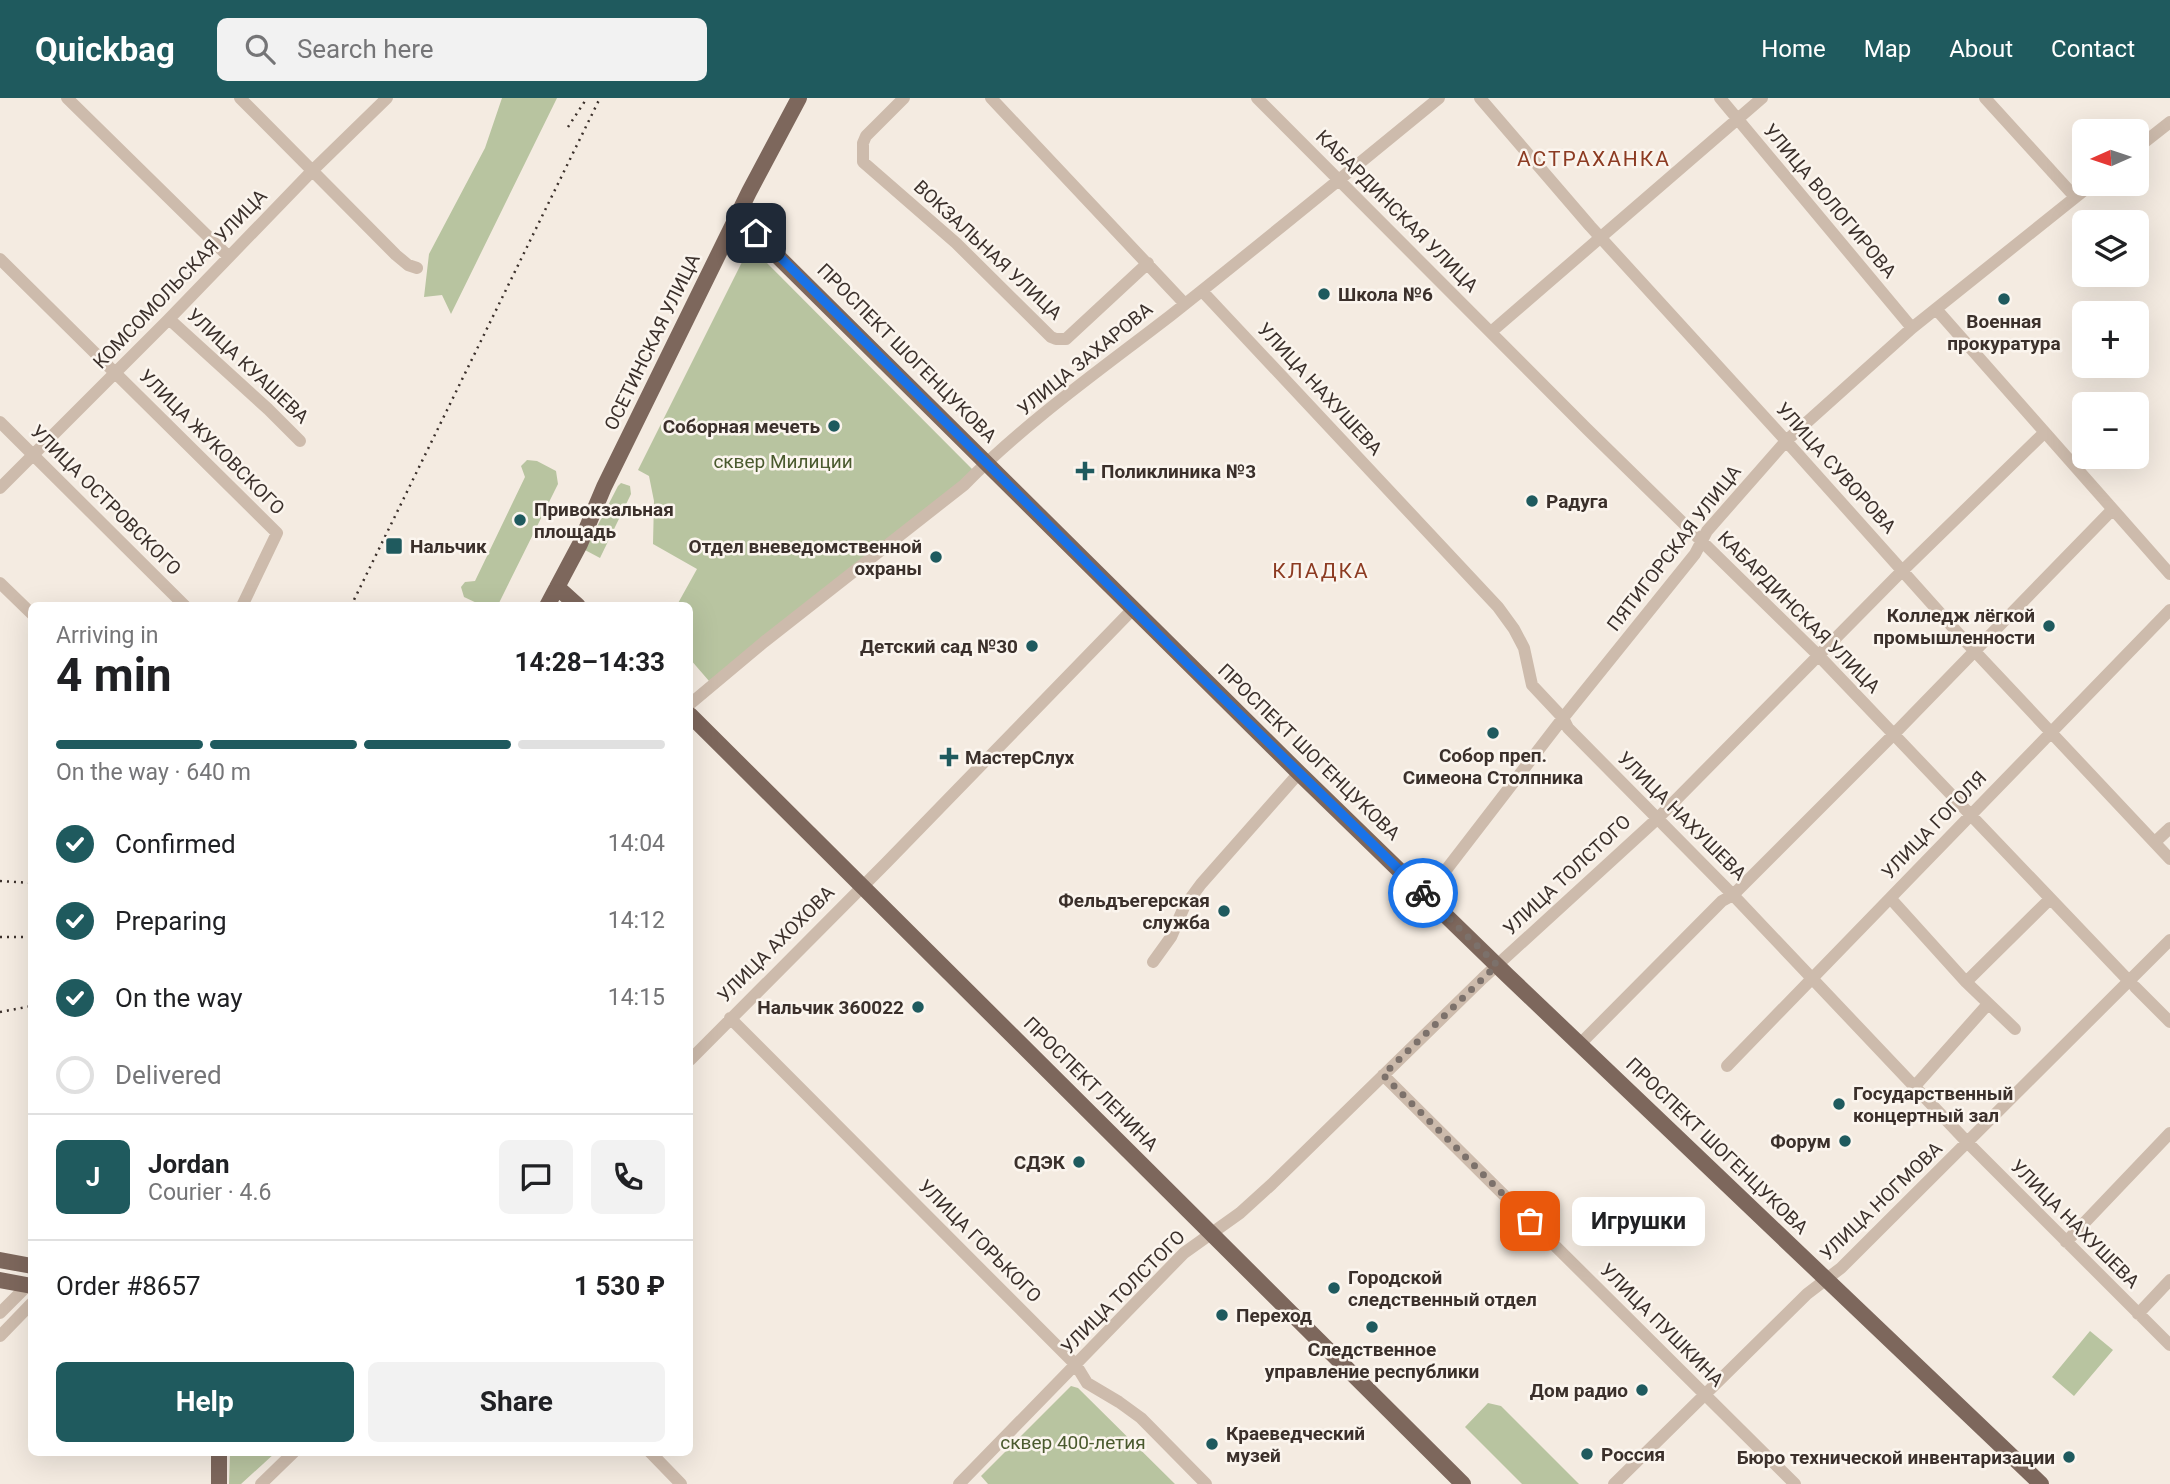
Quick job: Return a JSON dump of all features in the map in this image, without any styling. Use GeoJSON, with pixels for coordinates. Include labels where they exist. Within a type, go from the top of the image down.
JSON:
{"type":"FeatureCollection","features":[{"type":"Feature","properties":{"kind":"main road","name":"ОСЕТИНСКАЯ УЛИЦА"},"geometry":{"type":"LineString","coordinates":[[549,602],[580,544],[604,487],[737,216],[799,98]]}},
{"type":"Feature","properties":{"kind":"main road","name":"ПРОСПЕКТ ШОГЕНЦУКОВА"},"geometry":{"type":"LineString","coordinates":[[737,216],[1299,773],[2041,1484]]}},
{"type":"Feature","properties":{"kind":"main road"},"geometry":{"type":"LineString","coordinates":[[557,587],[574,602]]}},
{"type":"Feature","properties":{"kind":"main road","name":"ПРОСПЕКТ ЛЕНИНА"},"geometry":{"type":"LineString","coordinates":[[693,718],[1463,1484]]}},
{"type":"Feature","properties":{"kind":"main road"},"geometry":{"type":"LineString","coordinates":[[0,1260],[28,1265]]}},
{"type":"Feature","properties":{"kind":"main road"},"geometry":{"type":"LineString","coordinates":[[0,1280],[28,1286]]}},
{"type":"Feature","properties":{"kind":"main road"},"geometry":{"type":"LineString","coordinates":[[219,1456],[219,1484]]}},
{"type":"Feature","properties":{"kind":"street"},"geometry":{"type":"LineString","coordinates":[[67,98],[229,257]]}},
{"type":"Feature","properties":{"kind":"street"},"geometry":{"type":"LineString","coordinates":[[240,98],[396,255],[408,265],[417,268]]}},
{"type":"Feature","properties":{"kind":"street","name":"КОМСОМОЛЬСКАЯ УЛИЦА"},"geometry":{"type":"LineString","coordinates":[[0,488],[387,98]]}},
{"type":"Feature","properties":{"kind":"street","name":"ВОКЗАЛЬНАЯ УЛИЦА"},"geometry":{"type":"LineString","coordinates":[[904,98],[866,136],[863,143],[863,162],[956,243],[1051,337],[1066,338],[1148,264]]}},
{"type":"Feature","properties":{"kind":"street"},"geometry":{"type":"LineString","coordinates":[[991,98],[1185,304]]}},
{"type":"Feature","properties":{"kind":"street","name":"КАБАРДИНСКАЯ УЛИЦА"},"geometry":{"type":"LineString","coordinates":[[1257,98],[1819,656],[2170,1022]]}},
{"type":"Feature","properties":{"kind":"street","name":"УЛИЦА ЗАХАРОВА"},"geometry":{"type":"LineString","coordinates":[[693,701],[764,642],[964,485],[987,462],[1439,98]]}},
{"type":"Feature","properties":{"kind":"street","name":"УЛИЦА СУВОРОВА"},"geometry":{"type":"LineString","coordinates":[[1480,98],[1601,237],[1902,571],[2170,859]]}},
{"type":"Feature","properties":{"kind":"street","name":"УЛИЦА ВОЛОГИРОВА"},"geometry":{"type":"LineString","coordinates":[[1720,98],[1912,328]]}},
{"type":"Feature","properties":{"kind":"street"},"geometry":{"type":"LineString","coordinates":[[1491,332],[1762,98]]}},
{"type":"Feature","properties":{"kind":"street"},"geometry":{"type":"LineString","coordinates":[[1988,99],[2075,197]]}},
{"type":"Feature","properties":{"kind":"street"},"geometry":{"type":"LineString","coordinates":[[2149,139],[2170,122]]}},
{"type":"Feature","properties":{"kind":"street","name":"ПЯТИГОРСКАЯ УЛИЦА"},"geometry":{"type":"LineString","coordinates":[[1426,896],[1563,718],[1689,562],[1707,531],[1786,441],[1912,328],[2075,197]]}},
{"type":"Feature","properties":{"kind":"street","name":"УЛИЦА ЖУКОВСКОГО"},"geometry":{"type":"LineString","coordinates":[[0,259],[277,533],[244,602]]}},
{"type":"Feature","properties":{"kind":"street","name":"УЛИЦА НАХУШЕВА"},"geometry":{"type":"LineString","coordinates":[[1202,291],[1498,607],[1514,628],[1524,648],[1532,685],[1563,718],[1568,728],[1733,895],[1968,1143],[2170,1345]]}},
{"type":"Feature","properties":{"kind":"street"},"geometry":{"type":"LineString","coordinates":[[1936,309],[2170,574]]}},
{"type":"Feature","properties":{"kind":"street","name":"УЛИЦА КУАШЕВА"},"geometry":{"type":"LineString","coordinates":[[169,319],[300,441]]}},
{"type":"Feature","properties":{"kind":"street","name":"УЛИЦА ОСТРОВСКОГО"},"geometry":{"type":"LineString","coordinates":[[0,422],[181,602]]}},
{"type":"Feature","properties":{"kind":"street","name":"УЛИЦА ТОЛСТОГО"},"geometry":{"type":"LineString","coordinates":[[960,1484],[1184,1253],[1212,1234],[1272,1184],[1497,965],[1657,819],[1902,571],[2045,433]]}},
{"type":"Feature","properties":{"kind":"street"},"geometry":{"type":"LineString","coordinates":[[1580,1044],[1894,734],[2112,510]]}},
{"type":"Feature","properties":{"kind":"street"},"geometry":{"type":"LineString","coordinates":[[0,583],[28,610]]}},
{"type":"Feature","properties":{"kind":"street","name":"УЛИЦА АХОХОВА"},"geometry":{"type":"LineString","coordinates":[[693,1057],[1133,609]]}},
{"type":"Feature","properties":{"kind":"street","name":"УЛИЦА ГОГОЛЯ"},"geometry":{"type":"LineString","coordinates":[[1727,1066],[2170,610]]}},
{"type":"Feature","properties":{"kind":"street"},"geometry":{"type":"LineString","coordinates":[[1153,962],[1171,937],[1184,907],[1201,884],[1299,773]]}},
{"type":"Feature","properties":{"kind":"street"},"geometry":{"type":"LineString","coordinates":[[2155,842],[2170,828]]}},
{"type":"Feature","properties":{"kind":"street"},"geometry":{"type":"LineString","coordinates":[[1891,899],[1966,982],[2015,1029]]}},
{"type":"Feature","properties":{"kind":"street"},"geometry":{"type":"LineString","coordinates":[[1966,982],[2050,899]]}},
{"type":"Feature","properties":{"kind":"street","name":"УЛИЦА НОГМОВА"},"geometry":{"type":"LineString","coordinates":[[1614,1484],[1807,1294],[1841,1268],[2132,984],[2170,940]]}},
{"type":"Feature","properties":{"kind":"street"},"geometry":{"type":"LineString","coordinates":[[1915,1086],[1988,1004]]}},
{"type":"Feature","properties":{"kind":"street","name":"УЛИЦА ГОРЬКОГО"},"geometry":{"type":"LineString","coordinates":[[730,1018],[1076,1365],[1087,1383],[1141,1418],[1206,1484]]}},
{"type":"Feature","properties":{"kind":"street","name":"УЛИЦА ПУШКИНА"},"geometry":{"type":"LineString","coordinates":[[1383,1075],[1795,1484]]}},
{"type":"Feature","properties":{"kind":"street"},"geometry":{"type":"LineString","coordinates":[[2066,1242],[2170,1133]]}},
{"type":"Feature","properties":{"kind":"street"},"geometry":{"type":"LineString","coordinates":[[2138,1314],[2170,1280]]}},
{"type":"Feature","properties":{"kind":"street"},"geometry":{"type":"LineString","coordinates":[[0,1314],[28,1287]]}},
{"type":"Feature","properties":{"kind":"street"},"geometry":{"type":"LineString","coordinates":[[0,1336],[28,1307]]}},
{"type":"Feature","properties":{"kind":"street"},"geometry":{"type":"LineString","coordinates":[[261,1484],[290,1456]]}},
{"type":"Feature","properties":{"kind":"street"},"geometry":{"type":"LineString","coordinates":[[654,1456],[681,1484]]}},
{"type":"Feature","properties":{"kind":"green space"},"geometry":{"type":"Polygon","coordinates":[[[502,98],[557,98],[451,314],[442,295],[424,297],[429,254],[485,148],[502,98]]]}},
{"type":"Feature","properties":{"kind":"green space","name":"сквер Милиции"},"geometry":{"type":"Polygon","coordinates":[[[750,246],[975,472],[709,681],[693,662],[693,602],[679,602],[697,569],[653,544],[654,501],[649,476],[638,470],[750,246]]]}},
{"type":"Feature","properties":{"kind":"green space"},"geometry":{"type":"Polygon","coordinates":[[[527,460],[537,461],[556,471],[558,484],[499,602],[475,602],[464,597],[461,587],[465,582],[475,581],[525,477],[521,466],[527,460]]]}},
{"type":"Feature","properties":{"kind":"green space"},"geometry":{"type":"Polygon","coordinates":[[[621,483],[630,486],[631,494],[600,558],[585,550],[621,483]]]}},
{"type":"Feature","properties":{"kind":"green space"},"geometry":{"type":"Polygon","coordinates":[[[2090,1331],[2113,1350],[2074,1396],[2052,1377],[2090,1331]]]}},
{"type":"Feature","properties":{"kind":"green space","name":"сквер 400-летия"},"geometry":{"type":"Polygon","coordinates":[[[1071,1386],[1078,1388],[1175,1484],[988,1484],[981,1476],[1071,1386]]]}},
{"type":"Feature","properties":{"kind":"green space"},"geometry":{"type":"Polygon","coordinates":[[[1488,1403],[1501,1406],[1579,1484],[1522,1484],[1465,1427],[1488,1403]]]}},
{"type":"Feature","properties":{"kind":"green space"},"geometry":{"type":"Polygon","coordinates":[[[230,1456],[272,1456],[241,1484],[229,1484],[230,1456]]]}},
{"type":"Feature","properties":{"kind":"railway"},"geometry":{"type":"LineString","coordinates":[[568,127],[587,98]]}},
{"type":"Feature","properties":{"kind":"railway"},"geometry":{"type":"LineString","coordinates":[[353,602],[600,98]]}},
{"type":"Feature","properties":{"kind":"railway"},"geometry":{"type":"LineString","coordinates":[[0,881],[28,883]]}},
{"type":"Feature","properties":{"kind":"railway"},"geometry":{"type":"LineString","coordinates":[[0,937],[28,937]]}},
{"type":"Feature","properties":{"kind":"railway"},"geometry":{"type":"LineString","coordinates":[[0,1012],[28,1007]]}},
{"type":"Feature","properties":{"kind":"way so far"},"geometry":{"type":"LineString","coordinates":[[1423,893],[1497,965],[1383,1075],[1530,1221]]}},
{"type":"Feature","properties":{"kind":"place","name":"Школа №6"},"geometry":{"type":"Point","coordinates":[1324,294]}},
{"type":"Feature","properties":{"kind":"place","name":"Военная прокуратура"},"geometry":{"type":"Point","coordinates":[2004,299]}},
{"type":"Feature","properties":{"kind":"place","name":"Соборная мечеть"},"geometry":{"type":"Point","coordinates":[834,426]}},
{"type":"Feature","properties":{"kind":"place","name":"Поликлиника №3"},"geometry":{"type":"Point","coordinates":[1085,471]}},
{"type":"Feature","properties":{"kind":"place","name":"Радуга"},"geometry":{"type":"Point","coordinates":[1532,501]}},
{"type":"Feature","properties":{"kind":"place","name":"Привокзальная площадь"},"geometry":{"type":"Point","coordinates":[520,520]}},
{"type":"Feature","properties":{"kind":"place","name":"Нальчик"},"geometry":{"type":"Point","coordinates":[394,546]}},
{"type":"Feature","properties":{"kind":"place","name":"Отдел вневедомственной охраны"},"geometry":{"type":"Point","coordinates":[936,557]}},
{"type":"Feature","properties":{"kind":"place","name":"Колледж лёгкой промышленности"},"geometry":{"type":"Point","coordinates":[2049,626]}},
{"type":"Feature","properties":{"kind":"place","name":"Детский сад №30"},"geometry":{"type":"Point","coordinates":[1032,646]}},
{"type":"Feature","properties":{"kind":"place","name":"Собор преп. Симеона Столпника"},"geometry":{"type":"Point","coordinates":[1493,733]}},
{"type":"Feature","properties":{"kind":"place","name":"МастерСлух"},"geometry":{"type":"Point","coordinates":[949,757]}},
{"type":"Feature","properties":{"kind":"place","name":"Фельдъегерская служба"},"geometry":{"type":"Point","coordinates":[1224,911]}},
{"type":"Feature","properties":{"kind":"place","name":"Нальчик 360022"},"geometry":{"type":"Point","coordinates":[918,1007]}},
{"type":"Feature","properties":{"kind":"place","name":"Государственный концертный зал"},"geometry":{"type":"Point","coordinates":[1839,1104]}},
{"type":"Feature","properties":{"kind":"place","name":"Форум"},"geometry":{"type":"Point","coordinates":[1845,1141]}},
{"type":"Feature","properties":{"kind":"place","name":"СДЭК"},"geometry":{"type":"Point","coordinates":[1079,1162]}},
{"type":"Feature","properties":{"kind":"place","name":"Игрушки"},"geometry":{"type":"Point","coordinates":[1530,1221]}},
{"type":"Feature","properties":{"kind":"place","name":"Городской следственный отдел"},"geometry":{"type":"Point","coordinates":[1334,1288]}},
{"type":"Feature","properties":{"kind":"place","name":"Переход"},"geometry":{"type":"Point","coordinates":[1222,1315]}},
{"type":"Feature","properties":{"kind":"place","name":"Следственное управление республики"},"geometry":{"type":"Point","coordinates":[1372,1327]}},
{"type":"Feature","properties":{"kind":"place","name":"Дом радио"},"geometry":{"type":"Point","coordinates":[1642,1390]}},
{"type":"Feature","properties":{"kind":"place","name":"Краеведческий музей"},"geometry":{"type":"Point","coordinates":[1212,1444]}},
{"type":"Feature","properties":{"kind":"place","name":"Россия"},"geometry":{"type":"Point","coordinates":[1587,1454]}},
{"type":"Feature","properties":{"kind":"place","name":"Бюро технической инвентаризации"},"geometry":{"type":"Point","coordinates":[2069,1457]}},
{"type":"Feature","properties":{"kind":"district","name":"АСТРАХАНКА"},"geometry":{"type":"Point","coordinates":[1594,159]}},
{"type":"Feature","properties":{"kind":"district","name":"КЛАДКА"},"geometry":{"type":"Point","coordinates":[1321,571]}},
{"type":"Feature","properties":{"kind":"route"},"geometry":{"type":"LineString","coordinates":[[756,233],[1190,666],[1423,893]]}}]}
